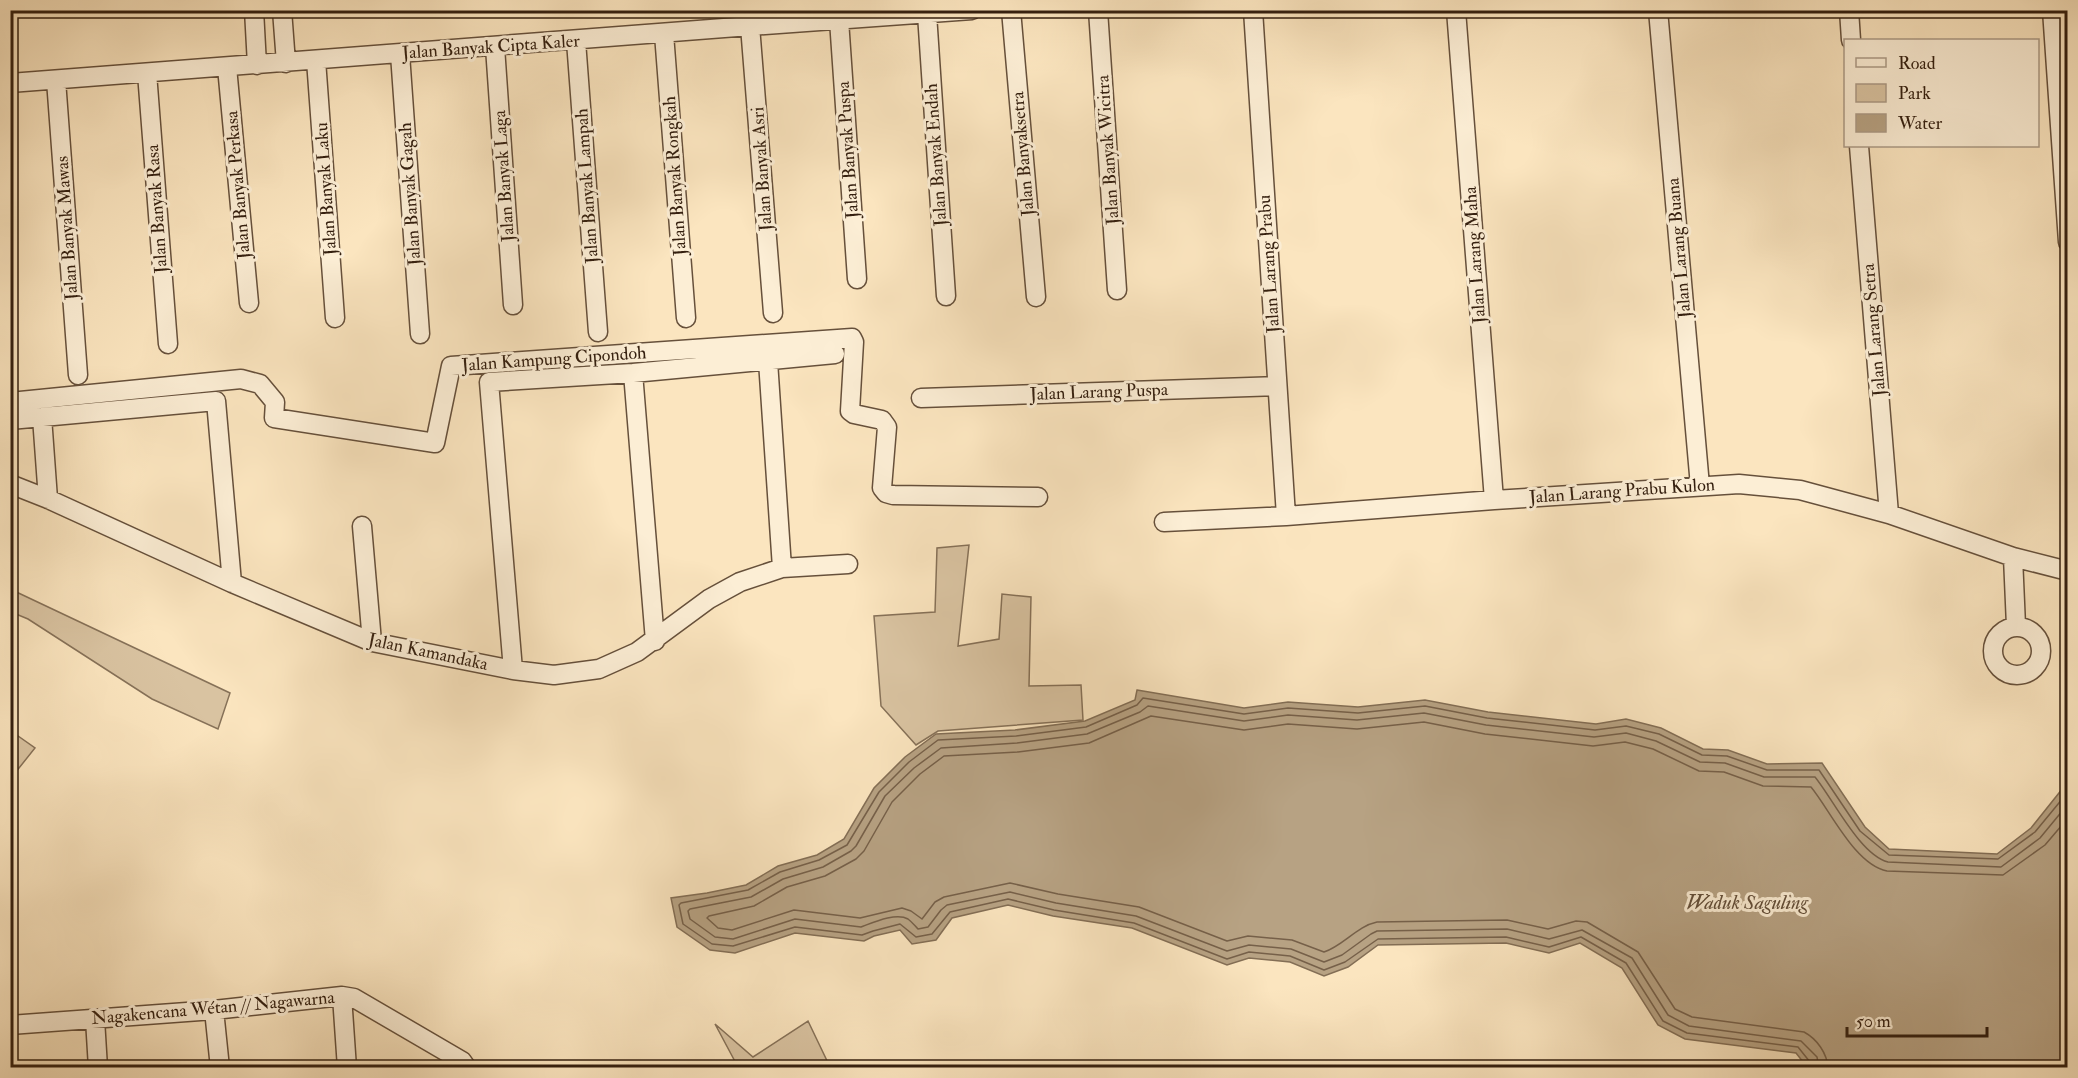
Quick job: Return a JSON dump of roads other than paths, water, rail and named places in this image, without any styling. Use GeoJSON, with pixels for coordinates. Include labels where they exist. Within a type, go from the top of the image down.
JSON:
{"type":"FeatureCollection","features":[{"type":"Feature","properties":{"kind":"street"},"geometry":{"type":"LineString","coordinates":[[254,10],[257,65]]}},
{"type":"Feature","properties":{"kind":"street"},"geometry":{"type":"LineString","coordinates":[[282,10],[286,63]]}},
{"type":"Feature","properties":{"kind":"street","name":"Jalan Banyak Cipta Kaler"},"geometry":{"type":"LineString","coordinates":[[10,83],[972,10]]}},
{"type":"Feature","properties":{"kind":"street","name":"Jalan Banyaksetra"},"geometry":{"type":"LineString","coordinates":[[1011,10],[1036,297]]}},
{"type":"Feature","properties":{"kind":"street","name":"Jalan Banyak Wicitra"},"geometry":{"type":"LineString","coordinates":[[1098,10],[1117,290]]}},
{"type":"Feature","properties":{"kind":"street","name":"Jalan Larang Prabu"},"geometry":{"type":"LineString","coordinates":[[1253,10],[1286,516]]}},
{"type":"Feature","properties":{"kind":"street","name":"Jalan Larang Maha"},"geometry":{"type":"LineString","coordinates":[[1456,10],[1494,500]]}},
{"type":"Feature","properties":{"kind":"street","name":"Jalan Larang Buana"},"geometry":{"type":"LineString","coordinates":[[1658,10],[1700,486]]}},
{"type":"Feature","properties":{"kind":"street"},"geometry":{"type":"LineString","coordinates":[[1849,10],[1851,39]]}},
{"type":"Feature","properties":{"kind":"street"},"geometry":{"type":"LineString","coordinates":[[2052,10],[2067,242]]}},
{"type":"Feature","properties":{"kind":"street","name":"Jalan Banyak Endah"},"geometry":{"type":"LineString","coordinates":[[927,14],[946,296]]}},
{"type":"Feature","properties":{"kind":"street","name":"Jalan Banyak Puspa"},"geometry":{"type":"LineString","coordinates":[[839,20],[857,279]]}},
{"type":"Feature","properties":{"kind":"street","name":"Jalan Banyak Asri"},"geometry":{"type":"LineString","coordinates":[[750,26],[773,313]]}},
{"type":"Feature","properties":{"kind":"street","name":"Jalan Banyak Rongkah"},"geometry":{"type":"LineString","coordinates":[[664,34],[686,318]]}},
{"type":"Feature","properties":{"kind":"street","name":"Jalan Banyak Lampah"},"geometry":{"type":"LineString","coordinates":[[576,40],[598,332]]}},
{"type":"Feature","properties":{"kind":"street","name":"Jalan Banyak Laga"},"geometry":{"type":"LineString","coordinates":[[495,47],[513,305]]}},
{"type":"Feature","properties":{"kind":"street","name":"Jalan Banyak Gagah"},"geometry":{"type":"LineString","coordinates":[[400,54],[420,334]]}},
{"type":"Feature","properties":{"kind":"street","name":"Jalan Banyak Laku"},"geometry":{"type":"LineString","coordinates":[[316,60],[336,318]]}},
{"type":"Feature","properties":{"kind":"street","name":"Jalan Banyak Perkasa"},"geometry":{"type":"LineString","coordinates":[[227,67],[249,303]]}},
{"type":"Feature","properties":{"kind":"street","name":"Jalan Banyak Rasa"},"geometry":{"type":"LineString","coordinates":[[147,73],[168,344]]}},
{"type":"Feature","properties":{"kind":"street","name":"Jalan Banyak Mawas"},"geometry":{"type":"LineString","coordinates":[[56,80],[78,375]]}},
{"type":"Feature","properties":{"kind":"street","name":"Jalan Larang Setra"},"geometry":{"type":"LineString","coordinates":[[1859,147],[1889,514]]}},
{"type":"Feature","properties":{"kind":"street","name":"Jalan Kampung Cipondoh"},"geometry":{"type":"LineString","coordinates":[[10,402],[241,379],[260,384],[275,402],[274,418],[435,443],[451,366],[852,338],[854,342],[850,411],[854,414],[882,420],[887,427],[882,488],[886,493],[893,495],[1038,496]]}},
{"type":"Feature","properties":{"kind":"street"},"geometry":{"type":"LineString","coordinates":[[513,670],[489,382],[633,373],[835,354]]}},
{"type":"Feature","properties":{"kind":"street"},"geometry":{"type":"LineString","coordinates":[[768,361],[782,568]]}},
{"type":"Feature","properties":{"kind":"street"},"geometry":{"type":"LineString","coordinates":[[633,373],[655,641]]}},
{"type":"Feature","properties":{"kind":"street","name":"Jalan Larang Puspa"},"geometry":{"type":"LineString","coordinates":[[921,398],[1277,386]]}},
{"type":"Feature","properties":{"kind":"street"},"geometry":{"type":"LineString","coordinates":[[10,420],[216,401],[232,583]]}},
{"type":"Feature","properties":{"kind":"street"},"geometry":{"type":"LineString","coordinates":[[42,417],[48,499]]}},
{"type":"Feature","properties":{"kind":"street","name":"Jalan Kamandaka"},"geometry":{"type":"LineString","coordinates":[[10,484],[232,583],[372,642],[513,670],[554,675],[599,669],[637,652],[710,599],[740,582],[782,568],[848,564]]}},
{"type":"Feature","properties":{"kind":"street","name":"Jalan Larang Prabu Kulon"},"geometry":{"type":"LineString","coordinates":[[1164,522],[1286,516],[1739,484],[1800,490],[1889,514],[2013,557],[2067,571]]}},
{"type":"Feature","properties":{"kind":"street"},"geometry":{"type":"LineString","coordinates":[[362,526],[372,642]]}},
{"type":"Feature","properties":{"kind":"street"},"geometry":{"type":"LineString","coordinates":[[2013,557],[2016,626]]}},
{"type":"Feature","properties":{"kind":"street"},"geometry":{"type":"LineString","coordinates":[[342,996],[347,1068]]}},
{"type":"Feature","properties":{"kind":"street","name":"Nagakencana Wétan // Nagawarna"},"geometry":{"type":"LineString","coordinates":[[10,1025],[214,1011],[342,996],[354,998],[462,1061],[467,1068]]}},
{"type":"Feature","properties":{"kind":"street"},"geometry":{"type":"LineString","coordinates":[[214,1011],[220,1068]]}},
{"type":"Feature","properties":{"kind":"street"},"geometry":{"type":"LineString","coordinates":[[95,1019],[98,1068]]}},
{"type":"Feature","properties":{"kind":"water","name":"Waduk Saguling"},"geometry":{"type":"Polygon","coordinates":[[[1137,690],[1244,708],[1288,702],[1358,707],[1425,700],[1488,712],[1596,724],[1626,719],[1661,728],[1703,749],[1728,750],[1767,764],[1822,763],[1865,827],[1889,849],[1997,854],[2031,828],[2067,783],[2067,1067],[1807,1067],[1796,1053],[1685,1039],[1658,1025],[1622,968],[1580,943],[1549,953],[1506,943],[1378,945],[1348,967],[1324,976],[1290,962],[1249,958],[1227,965],[1132,928],[1053,916],[1008,905],[952,918],[936,940],[912,944],[900,930],[874,936],[864,941],[795,933],[735,953],[710,950],[677,927],[671,898],[746,885],[778,866],[817,855],[844,839],[874,788],[905,757],[936,734],[1015,730],[1085,721],[1135,700],[1137,690]]]}}]}
